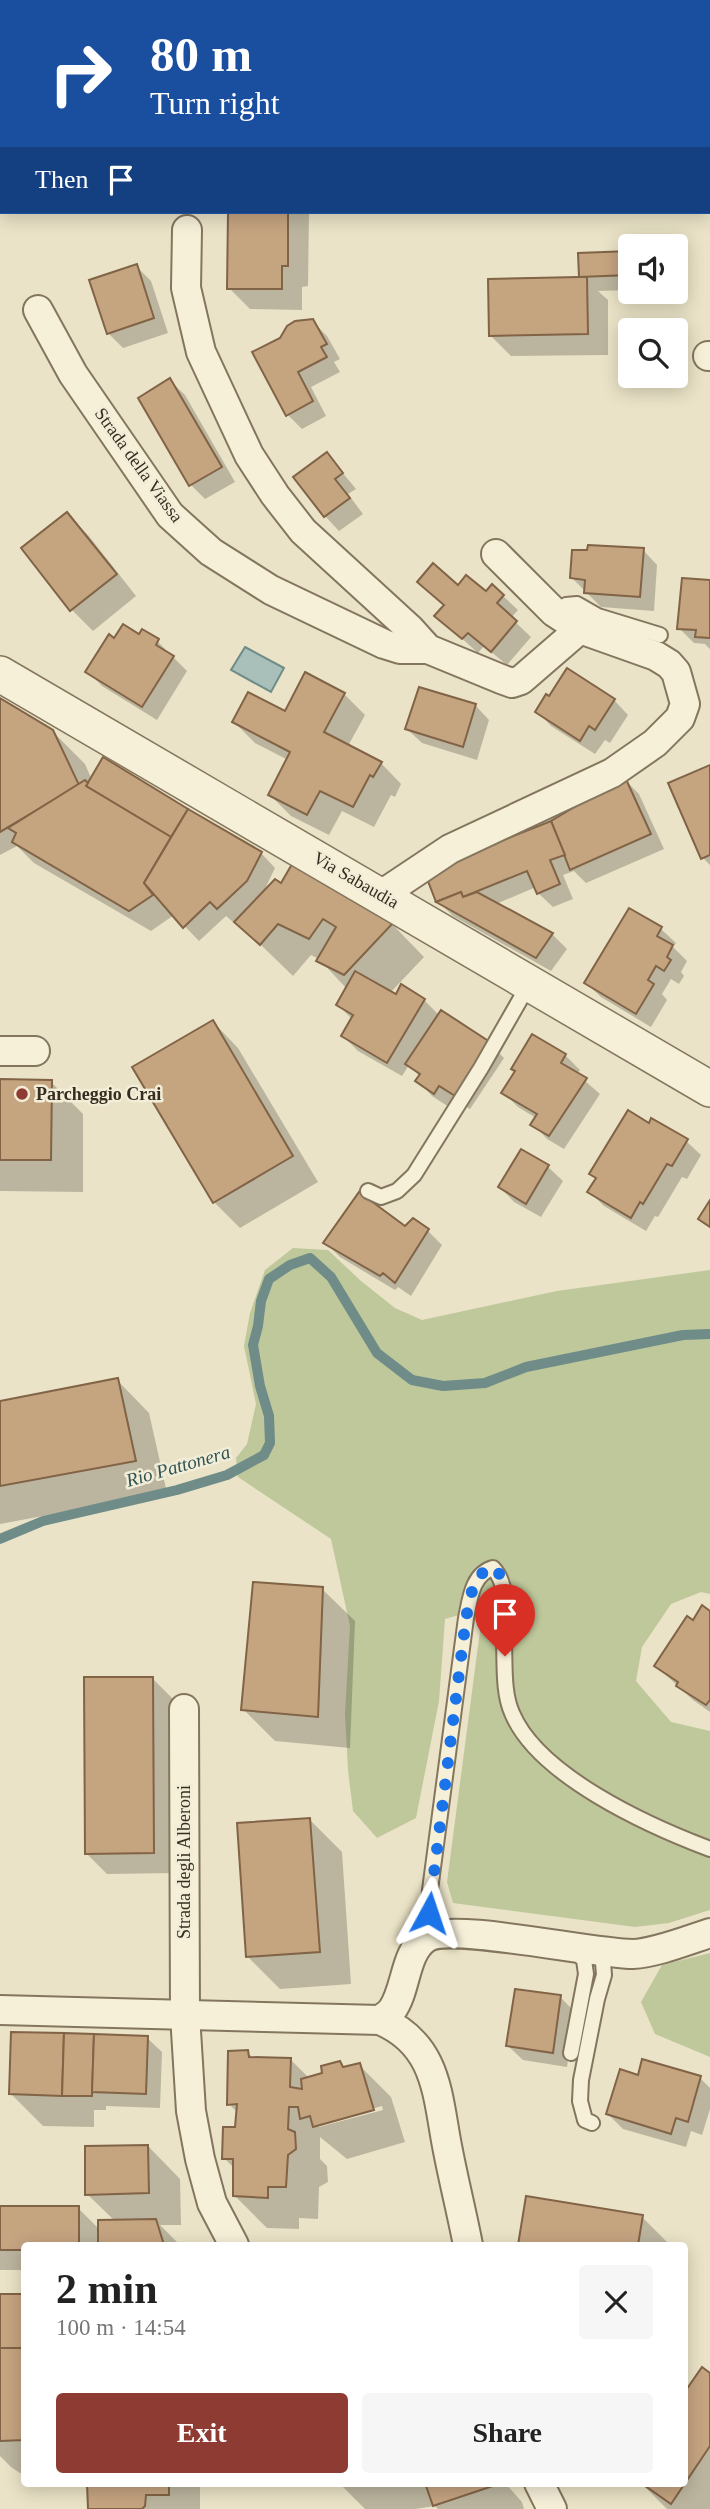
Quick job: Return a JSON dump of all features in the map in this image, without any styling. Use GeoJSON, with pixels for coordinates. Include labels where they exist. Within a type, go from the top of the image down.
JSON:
{"type":"FeatureCollection","features":[{"type":"Feature","properties":{"kind":"street","name":"Strada della Viassa"},"geometry":{"type":"LineString","coordinates":[[187,230],[186,288],[201,352],[249,455],[303,531],[410,629],[428,649]]}},
{"type":"Feature","properties":{"kind":"street","name":"Strada della Viassa"},"geometry":{"type":"LineString","coordinates":[[38,310],[73,374],[170,515],[211,552],[271,590],[384,645],[400,649],[428,649],[513,683],[535,670],[580,629]]}},
{"type":"Feature","properties":{"kind":"street"},"geometry":{"type":"LineString","coordinates":[[381,895],[450,849],[612,773],[655,743],[680,718],[685,704],[676,672],[669,664],[645,652],[580,629],[554,612],[496,554]]}},
{"type":"Feature","properties":{"kind":"street","name":"Via Sabaudia"},"geometry":{"type":"LineString","coordinates":[[0,674],[710,1089]]}},
{"type":"Feature","properties":{"kind":"street"},"geometry":{"type":"LineString","coordinates":[[0,1051],[35,1051]]}},
{"type":"Feature","properties":{"kind":"street","name":"Strada degli Alberoni"},"geometry":{"type":"LineString","coordinates":[[184,1709],[185,2015],[191,2110],[212,2203],[232,2242]]}},
{"type":"Feature","properties":{"kind":"street"},"geometry":{"type":"LineString","coordinates":[[380,2020],[392,2011],[417,1948],[427,1937],[448,1933],[472,1934],[573,1949],[633,1954],[710,1933]]}},
{"type":"Feature","properties":{"kind":"street"},"geometry":{"type":"LineString","coordinates":[[0,2010],[380,2020],[399,2028],[414,2043],[429,2065],[437,2084],[467,2242]]}},
{"type":"Feature","properties":{"kind":"lane"},"geometry":{"type":"LineString","coordinates":[[554,612],[577,604],[598,616],[660,635]]}},
{"type":"Feature","properties":{"kind":"lane"},"geometry":{"type":"LineString","coordinates":[[369,1191],[381,1197],[397,1191],[414,1175],[481,1068],[529,984]]}},
{"type":"Feature","properties":{"kind":"lane"},"geometry":{"type":"LineString","coordinates":[[427,1937],[430,1890],[466,1618],[474,1585],[483,1571],[493,1567],[502,1577],[505,1594],[505,1656],[511,1712],[538,1751],[585,1788],[618,1807],[710,1849]]}},
{"type":"Feature","properties":{"kind":"lane"},"geometry":{"type":"LineString","coordinates":[[571,2053],[586,1975],[584,1960],[573,1949]]}},
{"type":"Feature","properties":{"kind":"lane"},"geometry":{"type":"LineString","coordinates":[[592,2123],[586,2120],[580,2101],[581,2080],[604,1975],[602,1950]]}},
{"type":"Feature","properties":{"kind":"green space"},"geometry":{"type":"Polygon","coordinates":[[[293,1248],[328,1250],[395,1308],[422,1320],[557,1291],[710,1270],[710,1594],[701,1592],[671,1604],[642,1647],[636,1681],[671,1722],[710,1731],[710,1910],[669,1923],[635,1927],[453,1903],[447,1882],[483,1608],[445,1619],[439,1701],[416,1818],[377,1838],[353,1811],[345,1714],[350,1626],[331,1539],[238,1477],[236,1458],[247,1444],[256,1404],[244,1346],[250,1313],[265,1270],[293,1248]]]}},
{"type":"Feature","properties":{"kind":"green space"},"geometry":{"type":"Polygon","coordinates":[[[710,1953],[710,2057],[655,2034],[641,2002],[662,1965],[710,1953]]]}},
{"type":"Feature","properties":{"kind":"water"},"geometry":{"type":"Polygon","coordinates":[[[245,647],[284,668],[271,692],[231,670],[245,647]]]}},
{"type":"Feature","properties":{"kind":"building"},"geometry":{"type":"Polygon","coordinates":[[[228,214],[288,214],[288,266],[282,266],[282,289],[227,289],[228,214]]]}},
{"type":"Feature","properties":{"kind":"building"},"geometry":{"type":"Polygon","coordinates":[[[618,251],[618,275],[579,277],[578,253],[618,251]]]}},
{"type":"Feature","properties":{"kind":"building"},"geometry":{"type":"Polygon","coordinates":[[[137,264],[154,318],[107,334],[89,280],[137,264]]]}},
{"type":"Feature","properties":{"kind":"building"},"geometry":{"type":"Polygon","coordinates":[[[587,277],[588,334],[489,336],[488,279],[587,277]]]}},
{"type":"Feature","properties":{"kind":"building"},"geometry":{"type":"Polygon","coordinates":[[[313,319],[327,344],[321,347],[327,357],[298,372],[313,401],[286,416],[252,352],[280,338],[287,326],[295,321],[313,319]]]}},
{"type":"Feature","properties":{"kind":"building"},"geometry":{"type":"Polygon","coordinates":[[[170,378],[222,467],[189,486],[138,398],[170,378]]]}},
{"type":"Feature","properties":{"kind":"building"},"geometry":{"type":"Polygon","coordinates":[[[327,452],[343,473],[335,479],[350,498],[324,517],[293,477],[327,452]]]}},
{"type":"Feature","properties":{"kind":"building"},"geometry":{"type":"Polygon","coordinates":[[[67,512],[117,574],[70,611],[21,548],[67,512]]]}},
{"type":"Feature","properties":{"kind":"building"},"geometry":{"type":"Polygon","coordinates":[[[588,545],[644,548],[640,597],[584,593],[585,580],[570,578],[572,550],[587,550],[588,545]]]}},
{"type":"Feature","properties":{"kind":"building"},"geometry":{"type":"Polygon","coordinates":[[[433,563],[458,585],[466,575],[486,591],[492,584],[504,595],[497,603],[517,621],[491,652],[468,633],[462,639],[434,616],[444,605],[417,582],[433,563]]]}},
{"type":"Feature","properties":{"kind":"building"},"geometry":{"type":"Polygon","coordinates":[[[682,578],[710,580],[710,638],[695,637],[696,630],[677,629],[682,578]]]}},
{"type":"Feature","properties":{"kind":"building"},"geometry":{"type":"Polygon","coordinates":[[[123,624],[139,634],[142,629],[159,639],[156,645],[174,656],[142,707],[85,672],[109,634],[114,638],[123,624]]]}},
{"type":"Feature","properties":{"kind":"building"},"geometry":{"type":"Polygon","coordinates":[[[567,668],[615,699],[595,730],[589,726],[580,741],[535,712],[567,668]]]}},
{"type":"Feature","properties":{"kind":"building"},"geometry":{"type":"Polygon","coordinates":[[[305,672],[345,693],[324,732],[382,762],[373,777],[370,775],[353,807],[320,791],[307,815],[268,795],[290,752],[232,722],[248,692],[285,711],[305,672]]]}},
{"type":"Feature","properties":{"kind":"building"},"geometry":{"type":"Polygon","coordinates":[[[419,687],[476,704],[463,747],[405,729],[419,687]]]}},
{"type":"Feature","properties":{"kind":"building"},"geometry":{"type":"Polygon","coordinates":[[[0,698],[53,730],[79,785],[0,832],[0,698]]]}},
{"type":"Feature","properties":{"kind":"building"},"geometry":{"type":"Polygon","coordinates":[[[103,757],[188,809],[171,837],[86,786],[103,757]]]}},
{"type":"Feature","properties":{"kind":"building"},"geometry":{"type":"Polygon","coordinates":[[[710,765],[710,855],[701,859],[668,783],[710,765]]]}},
{"type":"Feature","properties":{"kind":"building"},"geometry":{"type":"Polygon","coordinates":[[[625,777],[651,834],[570,870],[551,821],[625,777]]]}},
{"type":"Feature","properties":{"kind":"building"},"geometry":{"type":"Polygon","coordinates":[[[85,780],[88,783],[86,786],[171,837],[144,883],[153,895],[129,911],[12,842],[16,833],[8,828],[85,780]]]}},
{"type":"Feature","properties":{"kind":"building"},"geometry":{"type":"Polygon","coordinates":[[[188,809],[262,852],[247,881],[217,909],[210,902],[183,928],[144,883],[188,809]]]}},
{"type":"Feature","properties":{"kind":"building"},"geometry":{"type":"Polygon","coordinates":[[[551,821],[565,855],[550,860],[560,884],[537,894],[527,871],[463,897],[461,892],[436,902],[426,876],[448,862],[551,821]]]}},
{"type":"Feature","properties":{"kind":"building"},"geometry":{"type":"Polygon","coordinates":[[[292,864],[393,923],[344,975],[316,961],[336,927],[323,919],[309,939],[278,924],[260,945],[234,922],[275,879],[281,883],[292,864]]]}},
{"type":"Feature","properties":{"kind":"building"},"geometry":{"type":"Polygon","coordinates":[[[461,892],[463,897],[477,892],[553,933],[536,958],[436,902],[461,892]]]}},
{"type":"Feature","properties":{"kind":"building"},"geometry":{"type":"Polygon","coordinates":[[[629,908],[662,927],[657,936],[673,945],[667,957],[671,960],[664,971],[656,966],[648,980],[654,984],[636,1014],[584,983],[629,908]]]}},
{"type":"Feature","properties":{"kind":"building"},"geometry":{"type":"Polygon","coordinates":[[[355,971],[396,994],[401,984],[425,999],[387,1063],[341,1036],[353,1015],[336,1005],[355,971]]]}},
{"type":"Feature","properties":{"kind":"building"},"geometry":{"type":"Polygon","coordinates":[[[441,1010],[490,1042],[455,1096],[439,1086],[434,1094],[415,1081],[420,1074],[405,1064],[441,1010]]]}},
{"type":"Feature","properties":{"kind":"building"},"geometry":{"type":"Polygon","coordinates":[[[213,1020],[293,1156],[213,1203],[132,1067],[213,1020]]]}},
{"type":"Feature","properties":{"kind":"building"},"geometry":{"type":"Polygon","coordinates":[[[532,1034],[566,1054],[561,1063],[587,1078],[549,1136],[530,1125],[537,1114],[501,1093],[515,1071],[511,1069],[532,1034]]]}},
{"type":"Feature","properties":{"kind":"building"},"geometry":{"type":"Polygon","coordinates":[[[0,1079],[52,1080],[51,1160],[0,1160],[0,1079]]]}},
{"type":"Feature","properties":{"kind":"building"},"geometry":{"type":"Polygon","coordinates":[[[628,1110],[649,1123],[651,1118],[688,1139],[672,1166],[667,1164],[643,1204],[640,1202],[631,1218],[587,1192],[596,1178],[589,1174],[628,1110]]]}},
{"type":"Feature","properties":{"kind":"building"},"geometry":{"type":"Polygon","coordinates":[[[521,1149],[549,1165],[526,1204],[498,1187],[521,1149]]]}},
{"type":"Feature","properties":{"kind":"building"},"geometry":{"type":"Polygon","coordinates":[[[359,1192],[405,1226],[413,1218],[429,1229],[395,1283],[383,1273],[380,1276],[323,1243],[359,1192]]]}},
{"type":"Feature","properties":{"kind":"building"},"geometry":{"type":"Polygon","coordinates":[[[710,1200],[710,1227],[698,1219],[710,1200]]]}},
{"type":"Feature","properties":{"kind":"building"},"geometry":{"type":"Polygon","coordinates":[[[118,1378],[136,1461],[0,1486],[0,1401],[118,1378]]]}},
{"type":"Feature","properties":{"kind":"building"},"geometry":{"type":"Polygon","coordinates":[[[253,1582],[323,1587],[318,1717],[241,1710],[253,1582]]]}},
{"type":"Feature","properties":{"kind":"building"},"geometry":{"type":"Polygon","coordinates":[[[702,1605],[710,1611],[710,1700],[706,1705],[676,1686],[678,1682],[654,1666],[687,1616],[693,1620],[702,1605]]]}},
{"type":"Feature","properties":{"kind":"building"},"geometry":{"type":"Polygon","coordinates":[[[84,1677],[153,1677],[154,1853],[85,1854],[84,1677]]]}},
{"type":"Feature","properties":{"kind":"building"},"geometry":{"type":"Polygon","coordinates":[[[310,1818],[320,1952],[246,1957],[237,1823],[310,1818]]]}},
{"type":"Feature","properties":{"kind":"building"},"geometry":{"type":"Polygon","coordinates":[[[515,1989],[561,1995],[553,2053],[506,2046],[515,1989]]]}},
{"type":"Feature","properties":{"kind":"building"},"geometry":{"type":"Polygon","coordinates":[[[11,2032],[64,2033],[62,2096],[9,2094],[11,2032]]]}},
{"type":"Feature","properties":{"kind":"building"},"geometry":{"type":"Polygon","coordinates":[[[64,2033],[94,2034],[92,2096],[62,2096],[64,2033]]]}},
{"type":"Feature","properties":{"kind":"building"},"geometry":{"type":"Polygon","coordinates":[[[94,2034],[148,2036],[146,2094],[92,2092],[94,2034]]]}},
{"type":"Feature","properties":{"kind":"building"},"geometry":{"type":"Polygon","coordinates":[[[248,2050],[249,2057],[291,2058],[290,2087],[302,2089],[301,2079],[322,2073],[321,2066],[340,2061],[343,2067],[360,2063],[374,2110],[313,2127],[310,2116],[300,2119],[298,2107],[289,2107],[288,2129],[295,2132],[296,2149],[288,2155],[286,2187],[268,2187],[268,2198],[233,2196],[233,2159],[222,2159],[223,2127],[235,2127],[237,2104],[227,2105],[228,2051],[248,2050]]]}},
{"type":"Feature","properties":{"kind":"building"},"geometry":{"type":"Polygon","coordinates":[[[642,2059],[701,2076],[688,2122],[676,2118],[671,2134],[606,2114],[620,2069],[638,2075],[642,2059]]]}},
{"type":"Feature","properties":{"kind":"building"},"geometry":{"type":"Polygon","coordinates":[[[148,2145],[149,2193],[85,2195],[85,2146],[148,2145]]]}},
{"type":"Feature","properties":{"kind":"building"},"geometry":{"type":"Polygon","coordinates":[[[526,2196],[643,2215],[638,2242],[518,2242],[526,2196]]]}},
{"type":"Feature","properties":{"kind":"building"},"geometry":{"type":"Polygon","coordinates":[[[0,2206],[79,2206],[79,2242],[21,2242],[21,2250],[0,2250],[0,2206]]]}},
{"type":"Feature","properties":{"kind":"building"},"geometry":{"type":"Polygon","coordinates":[[[156,2219],[163,2242],[98,2242],[98,2220],[156,2219]]]}},
{"type":"Feature","properties":{"kind":"building"},"geometry":{"type":"Polygon","coordinates":[[[0,2294],[21,2294],[21,2348],[0,2348],[0,2294]]]}},
{"type":"Feature","properties":{"kind":"building"},"geometry":{"type":"Polygon","coordinates":[[[0,2348],[21,2348],[21,2440],[0,2441],[0,2348]]]}},
{"type":"Feature","properties":{"kind":"building"},"geometry":{"type":"Polygon","coordinates":[[[702,2367],[710,2373],[710,2446],[688,2479],[688,2387],[702,2367]]]}},
{"type":"Feature","properties":{"kind":"building"},"geometry":{"type":"Polygon","coordinates":[[[87,2487],[169,2487],[169,2495],[146,2495],[142,2509],[88,2509],[87,2487]]]}},
{"type":"Feature","properties":{"kind":"building"},"geometry":{"type":"Polygon","coordinates":[[[426,2487],[490,2487],[433,2506],[426,2487]]]}},
{"type":"Feature","properties":{"kind":"building"},"geometry":{"type":"Polygon","coordinates":[[[647,2487],[682,2487],[671,2504],[647,2487]]]}},
{"type":"Feature","properties":{"kind":"waterway","name":"Rio Pattonera"},"geometry":{"type":"LineString","coordinates":[[0,1539],[43,1521],[177,1490],[227,1475],[264,1455],[270,1443],[269,1416],[260,1386],[253,1345],[261,1301],[269,1279],[290,1265],[310,1258],[331,1277],[377,1353],[412,1380],[443,1386],[485,1383],[526,1367],[683,1335],[710,1334]]}},
{"type":"Feature","properties":{"kind":"place","name":"Parcheggio Crai"},"geometry":{"type":"Point","coordinates":[22,1094]}},
{"type":"Feature","properties":{"kind":"route"},"geometry":{"type":"LineString","coordinates":[[429,1913],[466,1618],[474,1585],[483,1571],[493,1567],[502,1577],[505,1594],[505,1656]]}}]}
